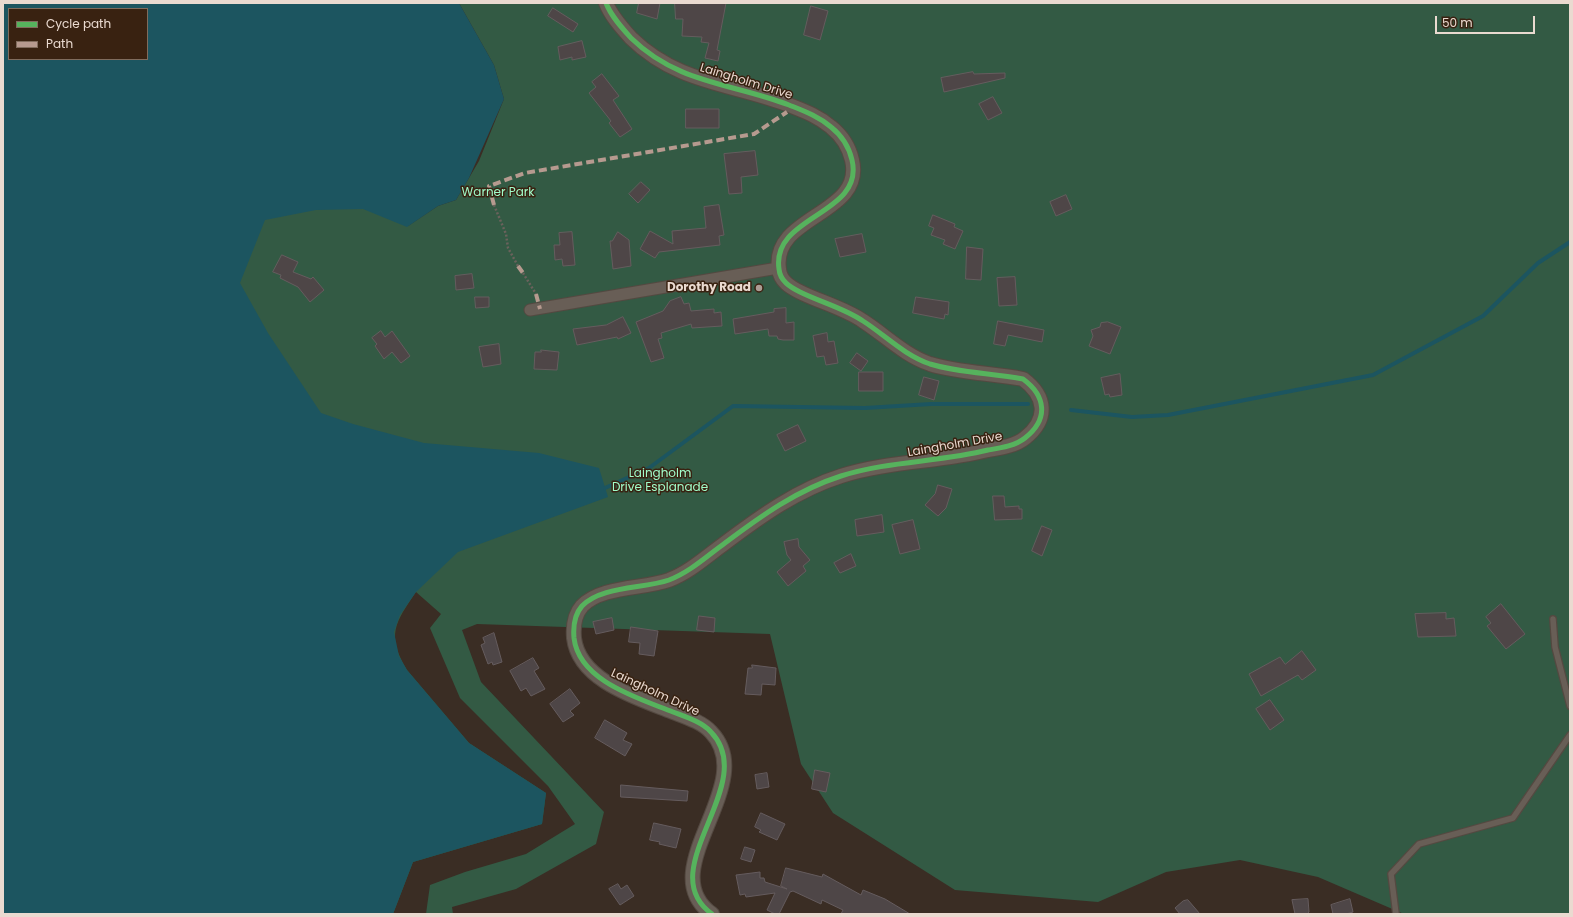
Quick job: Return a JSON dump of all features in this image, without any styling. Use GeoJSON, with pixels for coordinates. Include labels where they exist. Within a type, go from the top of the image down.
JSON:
{"type":"FeatureCollection","features":[{"type":"Feature","properties":{"kind":"street","name":"Laingholm Drive"},"geometry":{"type":"LineString","coordinates":[[606,3],[623,29],[643,49],[670,67],[723,86],[766,96],[814,114],[832,127],[843,140],[850,156],[853,168],[851,182],[838,201],[788,237],[780,253],[778,268],[785,283],[798,291],[861,320],[903,351],[929,364],[1023,379],[1032,386],[1039,395],[1042,405],[1041,416],[1035,427],[1024,439],[1009,446],[974,454],[866,469],[817,484],[772,508],[686,572],[646,587],[615,591],[597,596],[582,606],[575,618],[573,628],[575,642],[581,659],[590,671],[608,683],[688,717],[709,730],[723,750],[726,767],[720,790],[693,866],[693,881],[696,898],[712,914]]}},
{"type":"Feature","properties":{"kind":"street"},"geometry":{"type":"LineString","coordinates":[[530,310],[778,268]]}},
{"type":"Feature","properties":{"kind":"lane"},"geometry":{"type":"LineString","coordinates":[[1552,619],[1556,647],[1570,706]]}},
{"type":"Feature","properties":{"kind":"lane"},"geometry":{"type":"LineString","coordinates":[[1396,914],[1391,874],[1419,844],[1513,818],[1570,735]]}},
{"type":"Feature","properties":{"kind":"path"},"geometry":{"type":"LineString","coordinates":[[494,205],[506,234],[508,248],[518,266]]}},
{"type":"Feature","properties":{"kind":"path"},"geometry":{"type":"LineString","coordinates":[[523,273],[536,294]]}},
{"type":"Feature","properties":{"kind":"green space"},"geometry":{"type":"Polygon","coordinates":[[[357,3],[408,226],[438,206],[456,200],[479,161],[504,99],[494,65],[459,3],[1570,3],[1570,914],[1404,914],[1318,877],[1240,860],[1166,872],[1098,902],[955,890],[833,813],[801,764],[770,634],[477,624],[462,630],[481,682],[604,812],[596,844],[516,889],[452,907],[453,914],[426,914],[430,885],[465,872],[526,854],[575,824],[548,786],[460,698],[430,628],[441,614],[416,592],[398,621],[395,638],[400,658],[407,670],[469,743],[546,793],[542,824],[413,862],[393,914],[3,914],[3,312],[146,60],[148,60],[148,9],[357,3]]]}},
{"type":"Feature","properties":{"kind":"water"},"geometry":{"type":"Polygon","coordinates":[[[3,3],[459,3],[494,65],[504,99],[469,178],[456,200],[438,206],[407,227],[363,209],[316,210],[265,220],[240,283],[268,333],[321,413],[353,424],[424,443],[539,453],[599,468],[608,497],[458,552],[416,592],[400,615],[394,632],[399,656],[407,670],[469,743],[546,793],[542,824],[413,862],[393,914],[3,914],[3,3]]]}},
{"type":"Feature","properties":{"kind":"building"},"geometry":{"type":"Polygon","coordinates":[[[639,3],[660,3],[657,19],[637,13],[639,3]]]}},
{"type":"Feature","properties":{"kind":"building"},"geometry":{"type":"Polygon","coordinates":[[[675,3],[726,3],[717,50],[720,51],[718,61],[705,58],[709,43],[701,42],[702,37],[682,36],[683,19],[676,19],[675,3]]]}},
{"type":"Feature","properties":{"kind":"building"},"geometry":{"type":"Polygon","coordinates":[[[811,6],[828,11],[820,40],[804,35],[811,6]]]}},
{"type":"Feature","properties":{"kind":"building"},"geometry":{"type":"Polygon","coordinates":[[[553,8],[578,24],[573,32],[548,16],[553,8]]]}},
{"type":"Feature","properties":{"kind":"building"},"geometry":{"type":"Polygon","coordinates":[[[582,41],[586,57],[572,60],[572,57],[560,60],[558,47],[582,41]]]}},
{"type":"Feature","properties":{"kind":"building"},"geometry":{"type":"Polygon","coordinates":[[[973,72],[974,74],[1005,73],[1005,78],[944,92],[941,78],[973,72]]]}},
{"type":"Feature","properties":{"kind":"building"},"geometry":{"type":"Polygon","coordinates":[[[602,74],[619,96],[613,100],[632,129],[620,137],[609,123],[611,121],[589,93],[596,87],[592,82],[602,74]]]}},
{"type":"Feature","properties":{"kind":"building"},"geometry":{"type":"Polygon","coordinates":[[[993,97],[1002,113],[988,120],[979,104],[993,97]]]}},
{"type":"Feature","properties":{"kind":"building"},"geometry":{"type":"Polygon","coordinates":[[[686,109],[719,109],[719,128],[686,128],[686,109]]]}},
{"type":"Feature","properties":{"kind":"building"},"geometry":{"type":"Polygon","coordinates":[[[755,151],[758,175],[741,177],[742,193],[729,194],[724,154],[755,151]]]}},
{"type":"Feature","properties":{"kind":"building"},"geometry":{"type":"Polygon","coordinates":[[[641,182],[650,190],[638,203],[629,194],[641,182]]]}},
{"type":"Feature","properties":{"kind":"building"},"geometry":{"type":"Polygon","coordinates":[[[1066,195],[1072,209],[1056,216],[1050,202],[1066,195]]]}},
{"type":"Feature","properties":{"kind":"building"},"geometry":{"type":"Polygon","coordinates":[[[719,205],[724,235],[719,236],[720,245],[659,252],[655,258],[640,249],[650,231],[673,244],[672,231],[706,228],[704,207],[719,205]]]}},
{"type":"Feature","properties":{"kind":"building"},"geometry":{"type":"Polygon","coordinates":[[[933,215],[955,224],[954,227],[963,231],[955,249],[943,244],[945,240],[931,235],[934,228],[929,226],[933,215]]]}},
{"type":"Feature","properties":{"kind":"building"},"geometry":{"type":"Polygon","coordinates":[[[572,232],[575,265],[563,266],[562,259],[555,260],[554,245],[560,245],[559,233],[572,232]]]}},
{"type":"Feature","properties":{"kind":"building"},"geometry":{"type":"Polygon","coordinates":[[[618,232],[629,240],[631,266],[613,269],[610,241],[612,241],[618,232]]]}},
{"type":"Feature","properties":{"kind":"building"},"geometry":{"type":"Polygon","coordinates":[[[862,234],[866,252],[840,257],[835,239],[862,234]]]}},
{"type":"Feature","properties":{"kind":"building"},"geometry":{"type":"Polygon","coordinates":[[[967,247],[983,249],[981,280],[966,279],[967,247]]]}},
{"type":"Feature","properties":{"kind":"building"},"geometry":{"type":"Polygon","coordinates":[[[282,255],[298,262],[293,272],[311,279],[313,277],[324,290],[310,302],[298,287],[280,278],[281,275],[273,272],[282,255]]]}},
{"type":"Feature","properties":{"kind":"building"},"geometry":{"type":"Polygon","coordinates":[[[472,274],[474,288],[456,290],[455,276],[472,274]]]}},
{"type":"Feature","properties":{"kind":"building"},"geometry":{"type":"Polygon","coordinates":[[[1015,277],[1017,305],[999,306],[997,278],[1015,277]]]}},
{"type":"Feature","properties":{"kind":"building"},"geometry":{"type":"Polygon","coordinates":[[[475,297],[489,297],[489,307],[476,308],[475,297]]]}},
{"type":"Feature","properties":{"kind":"building"},"geometry":{"type":"Polygon","coordinates":[[[681,297],[684,304],[689,303],[691,311],[714,309],[714,313],[721,312],[722,326],[692,328],[691,324],[661,333],[662,338],[658,339],[664,358],[651,362],[636,322],[663,311],[670,301],[681,297]]]}},
{"type":"Feature","properties":{"kind":"building"},"geometry":{"type":"Polygon","coordinates":[[[916,297],[949,302],[948,315],[945,314],[944,319],[913,313],[916,297]]]}},
{"type":"Feature","properties":{"kind":"building"},"geometry":{"type":"Polygon","coordinates":[[[786,308],[786,323],[794,322],[794,340],[783,340],[778,339],[777,336],[769,336],[768,329],[735,334],[733,319],[774,312],[774,309],[786,308]]]}},
{"type":"Feature","properties":{"kind":"building"},"geometry":{"type":"Polygon","coordinates":[[[623,317],[631,333],[618,339],[617,337],[577,345],[573,329],[606,325],[623,317]]]}},
{"type":"Feature","properties":{"kind":"building"},"geometry":{"type":"Polygon","coordinates":[[[998,321],[1044,330],[1042,342],[1008,335],[1005,346],[994,344],[998,321]]]}},
{"type":"Feature","properties":{"kind":"building"},"geometry":{"type":"Polygon","coordinates":[[[1108,322],[1121,327],[1110,354],[1089,346],[1093,336],[1091,330],[1100,327],[1101,323],[1108,322]]]}},
{"type":"Feature","properties":{"kind":"building"},"geometry":{"type":"Polygon","coordinates":[[[381,331],[385,337],[392,331],[410,356],[401,363],[392,352],[384,359],[375,346],[377,344],[372,338],[381,331]]]}},
{"type":"Feature","properties":{"kind":"building"},"geometry":{"type":"Polygon","coordinates":[[[827,333],[828,342],[834,341],[838,363],[826,365],[824,356],[817,357],[813,336],[827,333]]]}},
{"type":"Feature","properties":{"kind":"building"},"geometry":{"type":"Polygon","coordinates":[[[499,344],[501,364],[483,367],[479,347],[499,344]]]}},
{"type":"Feature","properties":{"kind":"building"},"geometry":{"type":"Polygon","coordinates":[[[541,350],[559,352],[557,370],[534,369],[535,352],[541,352],[541,350]]]}},
{"type":"Feature","properties":{"kind":"building"},"geometry":{"type":"Polygon","coordinates":[[[857,353],[868,361],[861,371],[850,363],[857,353]]]}},
{"type":"Feature","properties":{"kind":"building"},"geometry":{"type":"Polygon","coordinates":[[[859,372],[883,372],[883,391],[859,391],[859,372]]]}},
{"type":"Feature","properties":{"kind":"building"},"geometry":{"type":"Polygon","coordinates":[[[1120,374],[1122,395],[1110,397],[1109,394],[1105,395],[1101,378],[1120,374]]]}},
{"type":"Feature","properties":{"kind":"building"},"geometry":{"type":"Polygon","coordinates":[[[924,377],[939,381],[934,400],[919,395],[924,377]]]}},
{"type":"Feature","properties":{"kind":"building"},"geometry":{"type":"Polygon","coordinates":[[[798,425],[806,441],[785,451],[777,435],[798,425]]]}},
{"type":"Feature","properties":{"kind":"building"},"geometry":{"type":"Polygon","coordinates":[[[938,485],[952,489],[946,508],[938,516],[925,505],[935,494],[938,485]]]}},
{"type":"Feature","properties":{"kind":"building"},"geometry":{"type":"Polygon","coordinates":[[[993,496],[1004,496],[1005,507],[1019,506],[1019,509],[1022,509],[1022,519],[995,520],[993,496]]]}},
{"type":"Feature","properties":{"kind":"building"},"geometry":{"type":"Polygon","coordinates":[[[882,515],[884,532],[857,536],[855,520],[882,515]]]}},
{"type":"Feature","properties":{"kind":"building"},"geometry":{"type":"Polygon","coordinates":[[[913,520],[920,549],[900,554],[892,525],[913,520]]]}},
{"type":"Feature","properties":{"kind":"building"},"geometry":{"type":"Polygon","coordinates":[[[1042,526],[1052,530],[1042,556],[1032,551],[1042,526]]]}},
{"type":"Feature","properties":{"kind":"building"},"geometry":{"type":"Polygon","coordinates":[[[798,539],[799,547],[810,560],[803,566],[806,571],[788,586],[777,572],[791,560],[787,555],[784,542],[798,539]]]}},
{"type":"Feature","properties":{"kind":"building"},"geometry":{"type":"Polygon","coordinates":[[[851,554],[856,566],[840,573],[834,563],[851,554]]]}},
{"type":"Feature","properties":{"kind":"building"},"geometry":{"type":"Polygon","coordinates":[[[1501,604],[1525,634],[1506,649],[1487,626],[1491,623],[1486,617],[1501,604]]]}},
{"type":"Feature","properties":{"kind":"building"},"geometry":{"type":"Polygon","coordinates":[[[1446,613],[1446,619],[1454,618],[1456,636],[1418,637],[1415,614],[1446,613]]]}},
{"type":"Feature","properties":{"kind":"building"},"geometry":{"type":"Polygon","coordinates":[[[699,616],[715,618],[714,632],[697,630],[699,616]]]}},
{"type":"Feature","properties":{"kind":"building"},"geometry":{"type":"Polygon","coordinates":[[[612,618],[614,630],[596,634],[593,622],[612,618]]]}},
{"type":"Feature","properties":{"kind":"building"},"geometry":{"type":"Polygon","coordinates":[[[631,627],[658,631],[654,656],[639,654],[640,643],[629,642],[631,627]]]}},
{"type":"Feature","properties":{"kind":"building"},"geometry":{"type":"Polygon","coordinates":[[[494,633],[502,662],[493,665],[492,662],[488,664],[481,645],[485,643],[483,638],[494,633]]]}},
{"type":"Feature","properties":{"kind":"building"},"geometry":{"type":"Polygon","coordinates":[[[1302,651],[1316,670],[1302,680],[1298,675],[1261,696],[1249,674],[1280,657],[1285,664],[1302,651]]]}},
{"type":"Feature","properties":{"kind":"building"},"geometry":{"type":"Polygon","coordinates":[[[533,658],[539,668],[534,671],[545,689],[531,696],[526,688],[521,691],[510,671],[533,658]]]}},
{"type":"Feature","properties":{"kind":"building"},"geometry":{"type":"Polygon","coordinates":[[[752,665],[776,668],[775,685],[762,684],[761,695],[745,694],[748,668],[752,668],[752,665]]]}},
{"type":"Feature","properties":{"kind":"building"},"geometry":{"type":"Polygon","coordinates":[[[570,689],[580,703],[570,711],[574,715],[563,722],[550,704],[570,689]]]}},
{"type":"Feature","properties":{"kind":"building"},"geometry":{"type":"Polygon","coordinates":[[[1270,700],[1284,720],[1270,730],[1256,709],[1270,700]]]}},
{"type":"Feature","properties":{"kind":"building"},"geometry":{"type":"Polygon","coordinates":[[[605,720],[627,733],[623,740],[632,744],[625,756],[595,738],[605,720]]]}},
{"type":"Feature","properties":{"kind":"building"},"geometry":{"type":"Polygon","coordinates":[[[815,770],[830,773],[826,792],[812,789],[815,770]]]}},
{"type":"Feature","properties":{"kind":"building"},"geometry":{"type":"Polygon","coordinates":[[[767,773],[769,787],[757,789],[755,775],[767,773]]]}},
{"type":"Feature","properties":{"kind":"building"},"geometry":{"type":"Polygon","coordinates":[[[621,785],[688,791],[687,801],[621,797],[621,785]]]}},
{"type":"Feature","properties":{"kind":"building"},"geometry":{"type":"Polygon","coordinates":[[[761,813],[785,824],[777,840],[759,832],[761,830],[755,827],[761,813]]]}},
{"type":"Feature","properties":{"kind":"building"},"geometry":{"type":"Polygon","coordinates":[[[654,823],[681,829],[676,848],[650,840],[654,823]]]}},
{"type":"Feature","properties":{"kind":"building"},"geometry":{"type":"Polygon","coordinates":[[[745,847],[755,850],[751,862],[741,859],[745,847]]]}},
{"type":"Feature","properties":{"kind":"building"},"geometry":{"type":"Polygon","coordinates":[[[786,868],[822,877],[823,874],[861,895],[863,890],[885,899],[910,914],[841,914],[843,910],[822,900],[821,904],[793,891],[790,892],[779,914],[775,914],[767,910],[775,893],[746,897],[745,894],[740,895],[736,875],[760,872],[760,878],[764,878],[765,882],[787,889],[781,886],[786,868]]]}},
{"type":"Feature","properties":{"kind":"building"},"geometry":{"type":"Polygon","coordinates":[[[618,884],[621,889],[627,885],[634,896],[620,905],[609,889],[618,884]]]}},
{"type":"Feature","properties":{"kind":"building"},"geometry":{"type":"Polygon","coordinates":[[[1308,899],[1309,912],[1307,914],[1295,914],[1292,900],[1308,899]]]}},
{"type":"Feature","properties":{"kind":"building"},"geometry":{"type":"Polygon","coordinates":[[[1350,899],[1353,912],[1346,914],[1333,914],[1331,905],[1350,899]]]}},
{"type":"Feature","properties":{"kind":"building"},"geometry":{"type":"Polygon","coordinates":[[[1188,900],[1200,914],[1180,914],[1175,908],[1183,901],[1188,900]]]}},
{"type":"Feature","properties":{"kind":"waterway"},"geometry":{"type":"LineString","coordinates":[[1071,410],[1132,417],[1168,415],[1373,375],[1483,316],[1538,263],[1570,242]]}},
{"type":"Feature","properties":{"kind":"waterway"},"geometry":{"type":"LineString","coordinates":[[605,488],[649,468],[733,406],[865,408],[931,404],[1028,404]]}},
{"type":"Feature","properties":{"kind":"marked path"},"geometry":{"type":"LineString","coordinates":[[494,205],[489,186],[525,173],[754,134],[787,112]]}},
{"type":"Feature","properties":{"kind":"marked path"},"geometry":{"type":"LineString","coordinates":[[518,266],[523,273]]}},
{"type":"Feature","properties":{"kind":"marked path"},"geometry":{"type":"LineString","coordinates":[[536,294],[540,309]]}},
{"type":"Feature","properties":{"kind":"cycle path"},"geometry":{"type":"LineString","coordinates":[[606,3],[620,26],[631,38],[649,53],[668,65],[687,74],[789,105],[826,123],[835,130],[844,142],[849,150],[852,160],[852,178],[845,193],[833,204],[802,225],[789,237],[780,251],[779,269],[781,277],[786,283],[800,292],[856,316],[903,350],[930,364],[964,371],[1023,379],[1036,393],[1042,408],[1038,423],[1033,431],[1017,443],[970,454],[877,467],[841,476],[825,482],[794,496],[677,577],[659,583],[611,591],[590,600],[579,609],[575,621],[574,638],[578,653],[587,666],[598,677],[612,686],[643,701],[703,725],[711,732],[723,753],[724,776],[717,801],[698,851],[693,874],[696,896],[712,914]]}},
{"type":"Feature","properties":{"kind":"place","name":"Dorothy Road"},"geometry":{"type":"Point","coordinates":[759,288]}},
{"type":"Feature","properties":{"kind":"park label","name":"Warner Park"},"geometry":{"type":"Point","coordinates":[498,193]}},
{"type":"Feature","properties":{"kind":"park label","name":"Laingholm Drive Esplanade"},"geometry":{"type":"Point","coordinates":[660,481]}}]}
